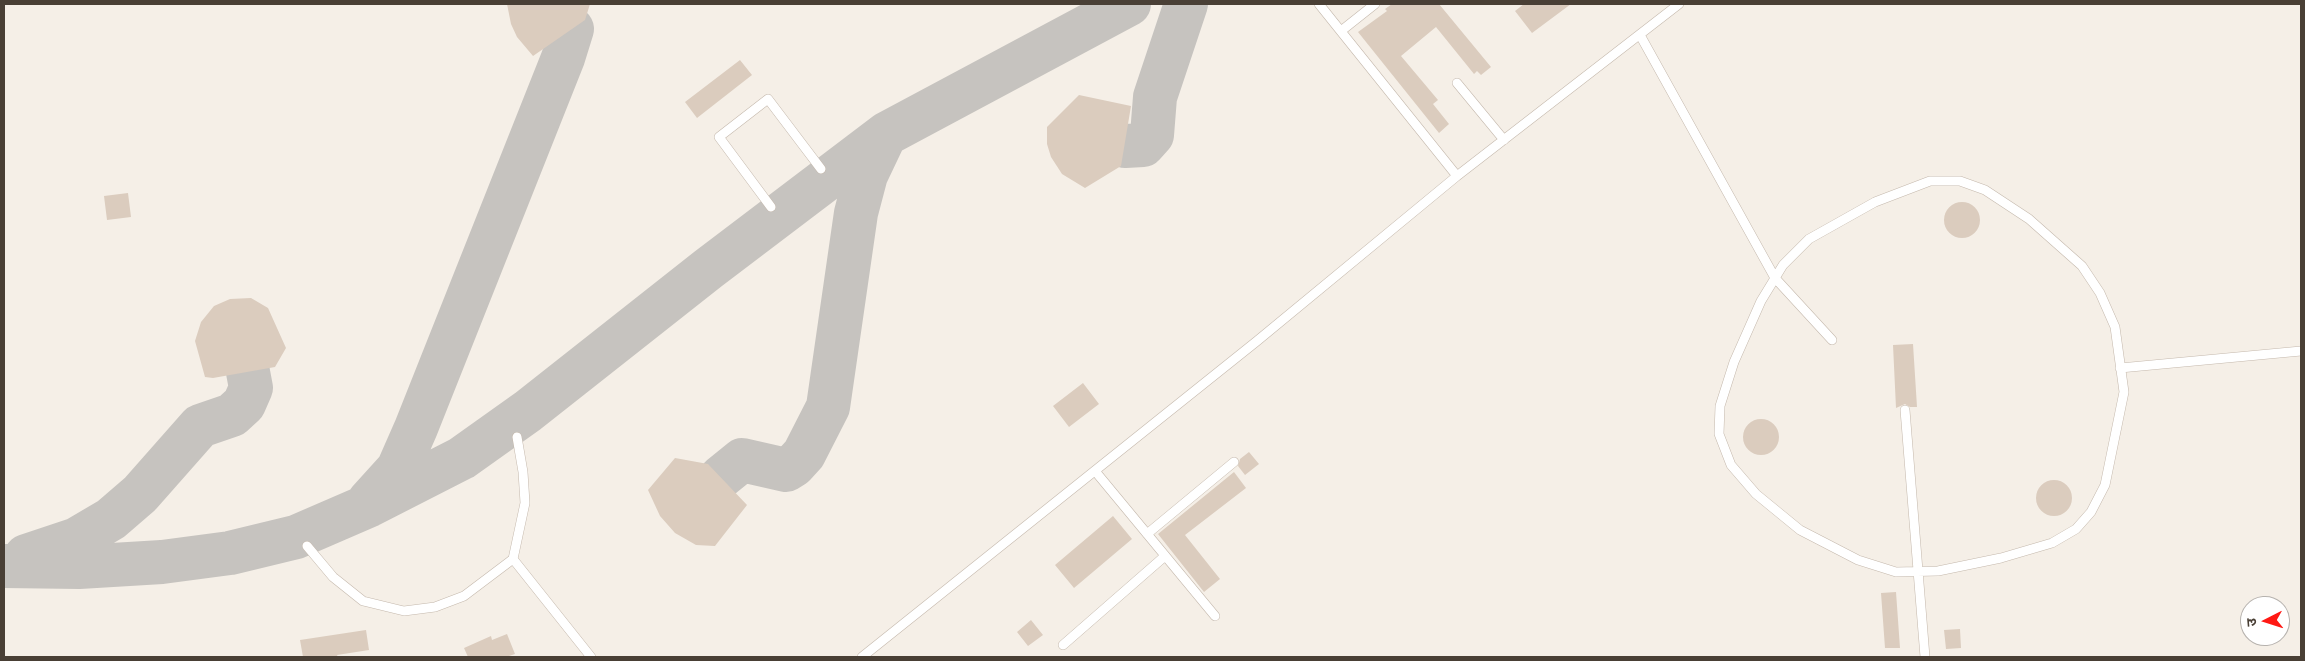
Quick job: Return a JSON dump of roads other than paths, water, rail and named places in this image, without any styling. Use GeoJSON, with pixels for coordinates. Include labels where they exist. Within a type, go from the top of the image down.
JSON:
{"type":"FeatureCollection","features":[{"type":"Feature","properties":{"kind":"lane"},"geometry":{"type":"LineString","coordinates":[[1319,4],[1457,176]]}},
{"type":"Feature","properties":{"kind":"lane"},"geometry":{"type":"LineString","coordinates":[[1341,31],[1375,4]]}},
{"type":"Feature","properties":{"kind":"lane"},"geometry":{"type":"LineString","coordinates":[[862,657],[1257,341],[1457,176],[1679,4]]}},
{"type":"Feature","properties":{"kind":"lane"},"geometry":{"type":"LineString","coordinates":[[1640,35],[1775,278],[1832,340]]}},
{"type":"Feature","properties":{"kind":"lane"},"geometry":{"type":"LineString","coordinates":[[1457,83],[1504,140]]}},
{"type":"Feature","properties":{"kind":"lane"},"geometry":{"type":"LineString","coordinates":[[771,207],[719,137],[768,99],[821,169]]}},
{"type":"Feature","properties":{"kind":"lane"},"geometry":{"type":"LineString","coordinates":[[1960,180],[1985,190],[2029,219],[2082,266],[2100,293],[2115,327],[2124,392],[2105,484],[2091,512],[2076,528],[2052,543],[2001,558],[1938,571],[1896,572],[1858,560],[1800,530],[1756,494],[1732,465],[1719,434],[1720,406],[1734,362],[1757,310],[1775,278],[1783,265],[1809,239],[1875,202],[1930,181],[1960,180]]}},
{"type":"Feature","properties":{"kind":"lane"},"geometry":{"type":"LineString","coordinates":[[2120,368],[2301,351]]}},
{"type":"Feature","properties":{"kind":"lane"},"geometry":{"type":"LineString","coordinates":[[1905,410],[1925,657]]}},
{"type":"Feature","properties":{"kind":"lane"},"geometry":{"type":"LineString","coordinates":[[307,546],[333,577],[363,601],[404,611],[435,607],[464,596],[513,560],[525,503],[523,472],[517,437]]}},
{"type":"Feature","properties":{"kind":"lane"},"geometry":{"type":"LineString","coordinates":[[1147,534],[1234,462]]}},
{"type":"Feature","properties":{"kind":"lane"},"geometry":{"type":"LineString","coordinates":[[1095,471],[1215,616]]}},
{"type":"Feature","properties":{"kind":"lane"},"geometry":{"type":"LineString","coordinates":[[1063,645],[1165,556]]}},
{"type":"Feature","properties":{"kind":"lane"},"geometry":{"type":"LineString","coordinates":[[513,560],[591,657]]}}]}
